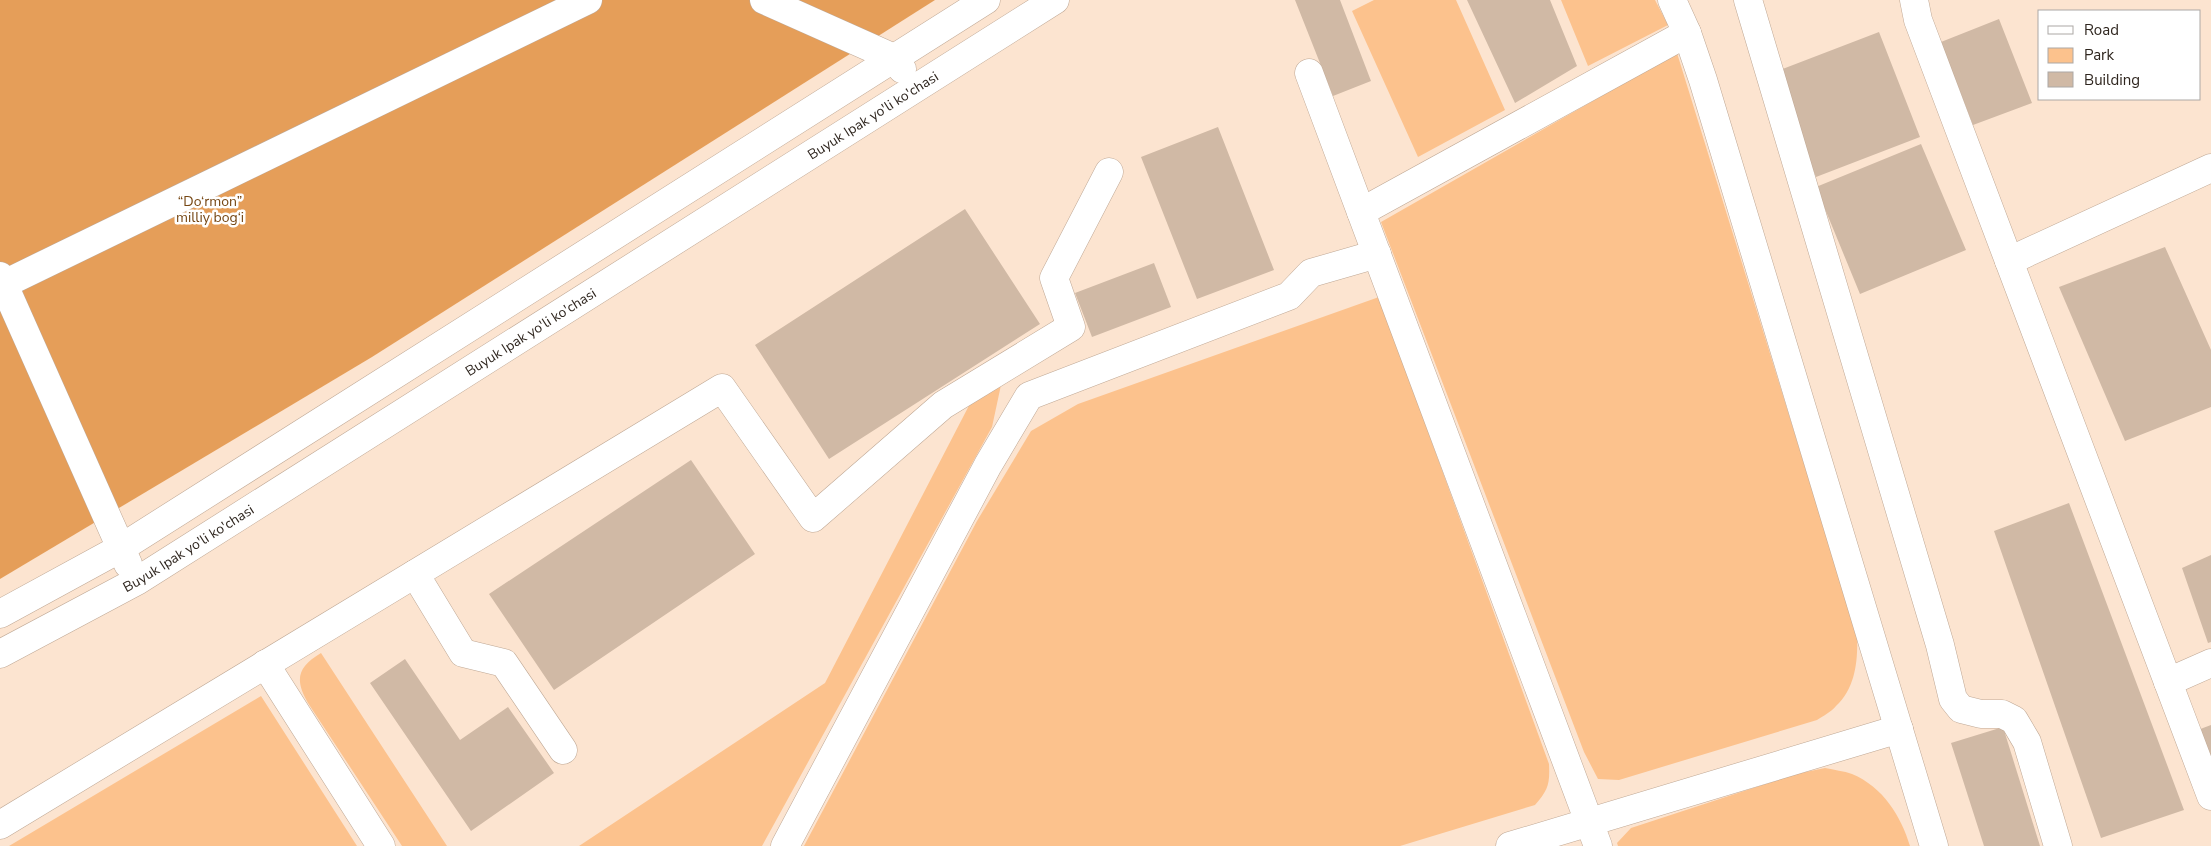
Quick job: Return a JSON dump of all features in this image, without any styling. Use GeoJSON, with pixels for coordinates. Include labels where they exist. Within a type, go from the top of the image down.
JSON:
{"type":"FeatureCollection","features":[{"type":"Feature","properties":{"kind":"street"},"geometry":{"type":"LineString","coordinates":[[137,581],[120,548],[1,282],[588,0]]}},
{"type":"Feature","properties":{"kind":"street"},"geometry":{"type":"LineString","coordinates":[[764,0],[894,58],[916,88]]}},
{"type":"Feature","properties":{"kind":"street"},"geometry":{"type":"LineString","coordinates":[[0,614],[120,548],[986,0]]}},
{"type":"Feature","properties":{"kind":"street","name":"Buyuk Ipak yo'li ko'chasi"},"geometry":{"type":"LineString","coordinates":[[0,654],[137,581],[1055,0]]}},
{"type":"Feature","properties":{"kind":"street"},"geometry":{"type":"LineString","coordinates":[[1672,0],[1687,34],[1934,846]]}},
{"type":"Feature","properties":{"kind":"street"},"geometry":{"type":"LineString","coordinates":[[1748,0],[1938,636],[1953,699],[1961,709],[1981,714],[2002,714],[2014,720],[2027,742],[2058,846]]}},
{"type":"Feature","properties":{"kind":"street"},"geometry":{"type":"LineString","coordinates":[[1914,0],[1918,20],[2211,796]]}},
{"type":"Feature","properties":{"kind":"street"},"geometry":{"type":"LineString","coordinates":[[1361,212],[1687,34]]}},
{"type":"Feature","properties":{"kind":"street"},"geometry":{"type":"LineString","coordinates":[[1309,73],[1594,834]]}},
{"type":"Feature","properties":{"kind":"street"},"geometry":{"type":"LineString","coordinates":[[2009,261],[2211,168]]}},
{"type":"Feature","properties":{"kind":"street"},"geometry":{"type":"LineString","coordinates":[[0,825],[722,388],[813,518],[942,405],[1071,327],[1054,278],[1109,172]]}},
{"type":"Feature","properties":{"kind":"street"},"geometry":{"type":"LineString","coordinates":[[785,846],[988,465],[1029,396],[1289,296],[1311,273],[1377,254]]}},
{"type":"Feature","properties":{"kind":"street"},"geometry":{"type":"LineString","coordinates":[[415,574],[463,654],[504,663],[563,750]]}},
{"type":"Feature","properties":{"kind":"street"},"geometry":{"type":"LineString","coordinates":[[2168,682],[2211,663]]}},
{"type":"Feature","properties":{"kind":"street"},"geometry":{"type":"LineString","coordinates":[[265,664],[381,846]]}},
{"type":"Feature","properties":{"kind":"street"},"geometry":{"type":"LineString","coordinates":[[1510,846],[1594,834],[1899,729]]}},
{"type":"Feature","properties":{"kind":"green space","name":"“Do‘rmon” milliy bog‘i"},"geometry":{"type":"Polygon","coordinates":[[[0,0],[935,0],[372,357],[0,579],[0,0]]]}},
{"type":"Feature","properties":{"kind":"green space"},"geometry":{"type":"Polygon","coordinates":[[[1374,0],[1456,0],[1505,110],[1418,157],[1352,11],[1374,0]]]}},
{"type":"Feature","properties":{"kind":"green space"},"geometry":{"type":"Polygon","coordinates":[[[1561,0],[1655,0],[1668,25],[1588,66],[1561,0]]]}},
{"type":"Feature","properties":{"kind":"green space"},"geometry":{"type":"Polygon","coordinates":[[[1677,53],[1857,635],[1857,654],[1852,682],[1848,691],[1832,710],[1817,720],[1619,780],[1598,779],[1584,752],[1381,222],[1677,53]]]}},
{"type":"Feature","properties":{"kind":"green space"},"geometry":{"type":"Polygon","coordinates":[[[1379,297],[1549,764],[1547,786],[1535,805],[1400,846],[804,846],[977,521],[1031,431],[1078,404],[1379,297]]]}},
{"type":"Feature","properties":{"kind":"green space"},"geometry":{"type":"Polygon","coordinates":[[[1001,385],[992,427],[762,846],[579,846],[825,683],[975,394],[1001,385]]]}},
{"type":"Feature","properties":{"kind":"green space"},"geometry":{"type":"Polygon","coordinates":[[[321,653],[447,846],[402,846],[308,703],[301,687],[301,674],[307,663],[321,653]]]}},
{"type":"Feature","properties":{"kind":"green space"},"geometry":{"type":"Polygon","coordinates":[[[261,696],[357,846],[9,846],[261,696]]]}},
{"type":"Feature","properties":{"kind":"green space"},"geometry":{"type":"Polygon","coordinates":[[[1825,768],[1852,774],[1882,795],[1896,813],[1910,846],[1618,846],[1617,843],[1631,828],[1796,774],[1825,768]]]}},
{"type":"Feature","properties":{"kind":"building"},"geometry":{"type":"Polygon","coordinates":[[[1295,0],[1340,0],[1371,81],[1333,96],[1295,0]]]}},
{"type":"Feature","properties":{"kind":"building"},"geometry":{"type":"Polygon","coordinates":[[[1467,0],[1550,0],[1577,66],[1515,103],[1467,0]]]}},
{"type":"Feature","properties":{"kind":"building"},"geometry":{"type":"Polygon","coordinates":[[[1999,19],[2032,103],[1973,125],[1941,42],[1999,19]]]}},
{"type":"Feature","properties":{"kind":"building"},"geometry":{"type":"Polygon","coordinates":[[[1879,32],[1920,137],[1816,177],[1775,72],[1879,32]]]}},
{"type":"Feature","properties":{"kind":"building"},"geometry":{"type":"Polygon","coordinates":[[[1218,127],[1274,270],[1197,299],[1141,157],[1218,127]]]}},
{"type":"Feature","properties":{"kind":"building"},"geometry":{"type":"Polygon","coordinates":[[[1921,144],[1966,250],[1860,294],[1816,187],[1921,144]]]}},
{"type":"Feature","properties":{"kind":"building"},"geometry":{"type":"Polygon","coordinates":[[[965,209],[1040,324],[829,459],[755,345],[965,209]]]}},
{"type":"Feature","properties":{"kind":"building"},"geometry":{"type":"Polygon","coordinates":[[[2165,247],[2211,350],[2211,407],[2125,441],[2059,287],[2165,247]]]}},
{"type":"Feature","properties":{"kind":"building"},"geometry":{"type":"Polygon","coordinates":[[[1154,263],[1171,307],[1092,337],[1075,293],[1154,263]]]}},
{"type":"Feature","properties":{"kind":"building"},"geometry":{"type":"Polygon","coordinates":[[[691,460],[755,554],[554,690],[489,594],[691,460]]]}},
{"type":"Feature","properties":{"kind":"building"},"geometry":{"type":"Polygon","coordinates":[[[2069,503],[2184,810],[2101,838],[1994,531],[2069,503]]]}},
{"type":"Feature","properties":{"kind":"building"},"geometry":{"type":"Polygon","coordinates":[[[2211,555],[2211,642],[2208,643],[2182,568],[2211,555]]]}},
{"type":"Feature","properties":{"kind":"building"},"geometry":{"type":"Polygon","coordinates":[[[405,659],[460,740],[508,707],[554,773],[471,831],[370,683],[405,659]]]}},
{"type":"Feature","properties":{"kind":"building"},"geometry":{"type":"Polygon","coordinates":[[[2211,725],[2211,771],[2195,731],[2211,725]]]}},
{"type":"Feature","properties":{"kind":"building"},"geometry":{"type":"Polygon","coordinates":[[[2003,727],[2040,846],[1984,846],[1951,743],[2003,727]]]}}]}
